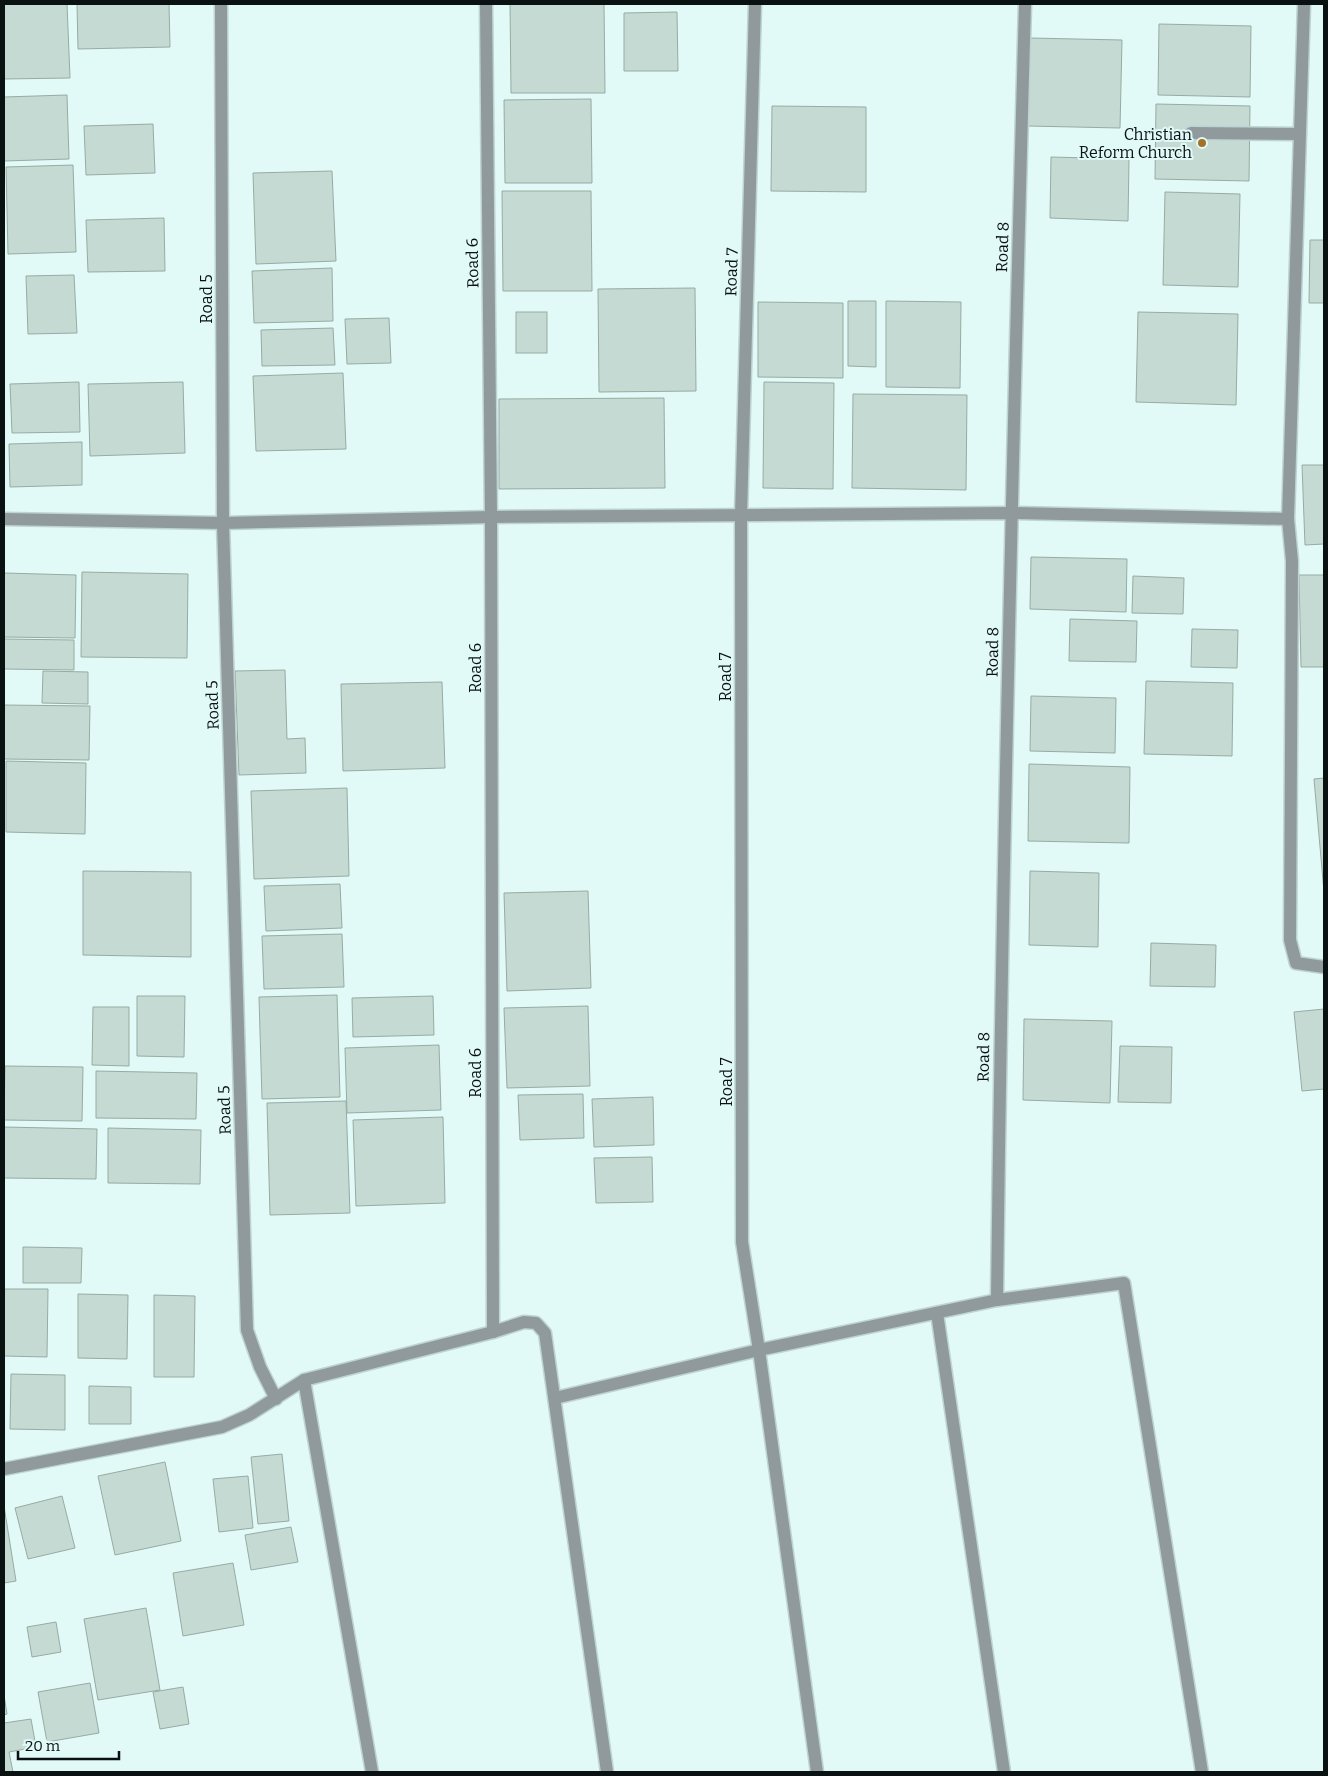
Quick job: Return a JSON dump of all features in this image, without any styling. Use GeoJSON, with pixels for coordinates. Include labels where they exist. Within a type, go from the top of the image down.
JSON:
{"type":"FeatureCollection","features":[{"type":"Feature","properties":{"kind":"street","name":"Road 5"},"geometry":{"type":"LineString","coordinates":[[221,4],[223,523],[248,1330],[260,1367],[276,1399]]}},
{"type":"Feature","properties":{"kind":"street","name":"Road 6"},"geometry":{"type":"LineString","coordinates":[[486,4],[492,516],[493,1332]]}},
{"type":"Feature","properties":{"kind":"street","name":"Road 7"},"geometry":{"type":"LineString","coordinates":[[755,4],[741,515],[742,1242],[759,1350],[817,1772]]}},
{"type":"Feature","properties":{"kind":"street","name":"Road 8"},"geometry":{"type":"LineString","coordinates":[[997,1300],[998,1132],[1011,513],[1025,4]]}},
{"type":"Feature","properties":{"kind":"street"},"geometry":{"type":"LineString","coordinates":[[1304,4],[1288,519],[1292,561],[1290,940],[1296,963],[1324,967]]}},
{"type":"Feature","properties":{"kind":"street"},"geometry":{"type":"LineString","coordinates":[[1190,133],[1300,134]]}},
{"type":"Feature","properties":{"kind":"street"},"geometry":{"type":"LineString","coordinates":[[4,519],[223,523],[492,516],[1011,513],[1288,519]]}},
{"type":"Feature","properties":{"kind":"street"},"geometry":{"type":"LineString","coordinates":[[555,1398],[759,1350],[936,1312],[997,1300],[1124,1283],[1202,1772]]}},
{"type":"Feature","properties":{"kind":"street"},"geometry":{"type":"LineString","coordinates":[[936,1312],[1004,1772]]}},
{"type":"Feature","properties":{"kind":"street"},"geometry":{"type":"LineString","coordinates":[[4,1469],[222,1428],[249,1415],[304,1380],[493,1332],[524,1322],[536,1323],[545,1333],[607,1772]]}},
{"type":"Feature","properties":{"kind":"street"},"geometry":{"type":"LineString","coordinates":[[304,1380],[372,1772]]}},
{"type":"Feature","properties":{"kind":"building"},"geometry":{"type":"Polygon","coordinates":[[[4,4],[67,4],[70,78],[4,79],[4,4]]]}},
{"type":"Feature","properties":{"kind":"building"},"geometry":{"type":"Polygon","coordinates":[[[77,4],[169,4],[170,47],[78,49],[77,4]]]}},
{"type":"Feature","properties":{"kind":"building"},"geometry":{"type":"Polygon","coordinates":[[[510,4],[604,4],[605,93],[511,93],[510,4]]]}},
{"type":"Feature","properties":{"kind":"building"},"geometry":{"type":"Polygon","coordinates":[[[677,12],[678,71],[624,71],[624,13],[677,12]]]}},
{"type":"Feature","properties":{"kind":"building"},"geometry":{"type":"Polygon","coordinates":[[[1159,24],[1251,26],[1250,97],[1158,95],[1159,24]]]}},
{"type":"Feature","properties":{"kind":"building"},"geometry":{"type":"Polygon","coordinates":[[[1030,38],[1122,40],[1120,128],[1028,126],[1030,38]]]}},
{"type":"Feature","properties":{"kind":"building"},"geometry":{"type":"Polygon","coordinates":[[[67,95],[69,159],[4,161],[4,97],[67,95]]]}},
{"type":"Feature","properties":{"kind":"building"},"geometry":{"type":"Polygon","coordinates":[[[591,99],[592,183],[505,183],[504,100],[591,99]]]}},
{"type":"Feature","properties":{"kind":"building","name":"Christian Reform Church"},"geometry":{"type":"Polygon","coordinates":[[[1156,104],[1250,106],[1249,181],[1155,179],[1156,104]]]}},
{"type":"Feature","properties":{"kind":"building"},"geometry":{"type":"Polygon","coordinates":[[[772,106],[866,107],[866,192],[771,191],[772,106]]]}},
{"type":"Feature","properties":{"kind":"building"},"geometry":{"type":"Polygon","coordinates":[[[153,124],[155,173],[86,175],[84,126],[153,124]]]}},
{"type":"Feature","properties":{"kind":"building"},"geometry":{"type":"Polygon","coordinates":[[[1051,157],[1129,159],[1128,221],[1050,218],[1051,157]]]}},
{"type":"Feature","properties":{"kind":"building"},"geometry":{"type":"Polygon","coordinates":[[[73,165],[76,252],[8,254],[6,167],[73,165]]]}},
{"type":"Feature","properties":{"kind":"building"},"geometry":{"type":"Polygon","coordinates":[[[332,171],[336,261],[256,264],[253,173],[332,171]]]}},
{"type":"Feature","properties":{"kind":"building"},"geometry":{"type":"Polygon","coordinates":[[[502,191],[591,191],[592,291],[503,291],[502,191]]]}},
{"type":"Feature","properties":{"kind":"building"},"geometry":{"type":"Polygon","coordinates":[[[1165,192],[1240,194],[1238,287],[1163,285],[1165,192]]]}},
{"type":"Feature","properties":{"kind":"building"},"geometry":{"type":"Polygon","coordinates":[[[164,218],[165,271],[88,272],[86,220],[164,218]]]}},
{"type":"Feature","properties":{"kind":"building"},"geometry":{"type":"Polygon","coordinates":[[[1310,240],[1324,240],[1324,303],[1309,303],[1310,240]]]}},
{"type":"Feature","properties":{"kind":"building"},"geometry":{"type":"Polygon","coordinates":[[[332,268],[333,321],[254,323],[252,271],[332,268]]]}},
{"type":"Feature","properties":{"kind":"building"},"geometry":{"type":"Polygon","coordinates":[[[74,275],[77,333],[28,334],[26,276],[74,275]]]}},
{"type":"Feature","properties":{"kind":"building"},"geometry":{"type":"Polygon","coordinates":[[[695,288],[696,391],[599,392],[598,289],[695,288]]]}},
{"type":"Feature","properties":{"kind":"building"},"geometry":{"type":"Polygon","coordinates":[[[848,301],[876,301],[876,367],[848,366],[848,301]]]}},
{"type":"Feature","properties":{"kind":"building"},"geometry":{"type":"Polygon","coordinates":[[[886,301],[961,302],[960,388],[886,387],[886,301]]]}},
{"type":"Feature","properties":{"kind":"building"},"geometry":{"type":"Polygon","coordinates":[[[758,302],[843,303],[843,378],[758,377],[758,302]]]}},
{"type":"Feature","properties":{"kind":"building"},"geometry":{"type":"Polygon","coordinates":[[[516,312],[547,312],[547,353],[516,353],[516,312]]]}},
{"type":"Feature","properties":{"kind":"building"},"geometry":{"type":"Polygon","coordinates":[[[1138,312],[1238,314],[1236,405],[1136,402],[1138,312]]]}},
{"type":"Feature","properties":{"kind":"building"},"geometry":{"type":"Polygon","coordinates":[[[389,318],[391,363],[347,364],[345,319],[389,318]]]}},
{"type":"Feature","properties":{"kind":"building"},"geometry":{"type":"Polygon","coordinates":[[[333,328],[335,365],[262,366],[261,330],[333,328]]]}},
{"type":"Feature","properties":{"kind":"building"},"geometry":{"type":"Polygon","coordinates":[[[343,373],[346,449],[256,451],[253,376],[343,373]]]}},
{"type":"Feature","properties":{"kind":"building"},"geometry":{"type":"Polygon","coordinates":[[[79,382],[80,432],[12,433],[10,384],[79,382]]]}},
{"type":"Feature","properties":{"kind":"building"},"geometry":{"type":"Polygon","coordinates":[[[183,382],[185,453],[90,456],[88,384],[183,382]]]}},
{"type":"Feature","properties":{"kind":"building"},"geometry":{"type":"Polygon","coordinates":[[[764,382],[834,383],[833,489],[763,488],[764,382]]]}},
{"type":"Feature","properties":{"kind":"building"},"geometry":{"type":"Polygon","coordinates":[[[853,394],[967,395],[966,490],[852,488],[853,394]]]}},
{"type":"Feature","properties":{"kind":"building"},"geometry":{"type":"Polygon","coordinates":[[[664,398],[665,488],[499,489],[499,399],[664,398]]]}},
{"type":"Feature","properties":{"kind":"building"},"geometry":{"type":"Polygon","coordinates":[[[82,442],[82,485],[10,487],[9,444],[82,442]]]}},
{"type":"Feature","properties":{"kind":"building"},"geometry":{"type":"Polygon","coordinates":[[[1302,465],[1324,465],[1324,544],[1305,545],[1302,465]]]}},
{"type":"Feature","properties":{"kind":"building"},"geometry":{"type":"Polygon","coordinates":[[[1031,557],[1127,559],[1126,612],[1030,609],[1031,557]]]}},
{"type":"Feature","properties":{"kind":"building"},"geometry":{"type":"Polygon","coordinates":[[[82,572],[188,574],[187,658],[81,657],[82,572]]]}},
{"type":"Feature","properties":{"kind":"building"},"geometry":{"type":"Polygon","coordinates":[[[4,573],[76,575],[75,638],[4,637],[4,573]]]}},
{"type":"Feature","properties":{"kind":"building"},"geometry":{"type":"Polygon","coordinates":[[[1299,575],[1324,575],[1324,667],[1301,667],[1299,575]]]}},
{"type":"Feature","properties":{"kind":"building"},"geometry":{"type":"Polygon","coordinates":[[[1133,576],[1184,578],[1183,614],[1132,613],[1133,576]]]}},
{"type":"Feature","properties":{"kind":"building"},"geometry":{"type":"Polygon","coordinates":[[[1070,619],[1137,621],[1136,662],[1069,661],[1070,619]]]}},
{"type":"Feature","properties":{"kind":"building"},"geometry":{"type":"Polygon","coordinates":[[[1192,629],[1238,630],[1237,668],[1191,667],[1192,629]]]}},
{"type":"Feature","properties":{"kind":"building"},"geometry":{"type":"Polygon","coordinates":[[[4,639],[74,640],[74,670],[4,669],[4,639]]]}},
{"type":"Feature","properties":{"kind":"building"},"geometry":{"type":"Polygon","coordinates":[[[285,670],[287,739],[305,738],[306,773],[239,775],[235,671],[285,670]]]}},
{"type":"Feature","properties":{"kind":"building"},"geometry":{"type":"Polygon","coordinates":[[[43,671],[88,672],[88,704],[42,703],[43,671]]]}},
{"type":"Feature","properties":{"kind":"building"},"geometry":{"type":"Polygon","coordinates":[[[1146,681],[1233,683],[1232,756],[1144,754],[1146,681]]]}},
{"type":"Feature","properties":{"kind":"building"},"geometry":{"type":"Polygon","coordinates":[[[442,682],[445,768],[343,771],[341,684],[442,682]]]}},
{"type":"Feature","properties":{"kind":"building"},"geometry":{"type":"Polygon","coordinates":[[[1031,696],[1116,698],[1115,753],[1030,751],[1031,696]]]}},
{"type":"Feature","properties":{"kind":"building"},"geometry":{"type":"Polygon","coordinates":[[[4,705],[90,706],[89,760],[4,759],[4,705]]]}},
{"type":"Feature","properties":{"kind":"building"},"geometry":{"type":"Polygon","coordinates":[[[6,761],[86,763],[85,834],[6,832],[6,761]]]}},
{"type":"Feature","properties":{"kind":"building"},"geometry":{"type":"Polygon","coordinates":[[[1029,764],[1130,767],[1129,843],[1028,841],[1029,764]]]}},
{"type":"Feature","properties":{"kind":"building"},"geometry":{"type":"Polygon","coordinates":[[[1324,778],[1324,892],[1314,779],[1324,778]]]}},
{"type":"Feature","properties":{"kind":"building"},"geometry":{"type":"Polygon","coordinates":[[[347,788],[349,876],[254,879],[251,791],[347,788]]]}},
{"type":"Feature","properties":{"kind":"building"},"geometry":{"type":"Polygon","coordinates":[[[83,871],[191,872],[191,957],[83,955],[83,871]]]}},
{"type":"Feature","properties":{"kind":"building"},"geometry":{"type":"Polygon","coordinates":[[[1030,871],[1099,873],[1098,947],[1029,945],[1030,871]]]}},
{"type":"Feature","properties":{"kind":"building"},"geometry":{"type":"Polygon","coordinates":[[[340,884],[342,928],[266,931],[264,886],[340,884]]]}},
{"type":"Feature","properties":{"kind":"building"},"geometry":{"type":"Polygon","coordinates":[[[588,891],[591,988],[507,991],[504,893],[588,891]]]}},
{"type":"Feature","properties":{"kind":"building"},"geometry":{"type":"Polygon","coordinates":[[[342,934],[344,987],[264,989],[262,936],[342,934]]]}},
{"type":"Feature","properties":{"kind":"building"},"geometry":{"type":"Polygon","coordinates":[[[1151,943],[1216,945],[1215,987],[1150,986],[1151,943]]]}},
{"type":"Feature","properties":{"kind":"building"},"geometry":{"type":"Polygon","coordinates":[[[337,995],[340,1097],[262,1099],[259,997],[337,995]]]}},
{"type":"Feature","properties":{"kind":"building"},"geometry":{"type":"Polygon","coordinates":[[[137,996],[185,996],[184,1057],[137,1056],[137,996]]]}},
{"type":"Feature","properties":{"kind":"building"},"geometry":{"type":"Polygon","coordinates":[[[433,996],[434,1035],[353,1037],[352,998],[433,996]]]}},
{"type":"Feature","properties":{"kind":"building"},"geometry":{"type":"Polygon","coordinates":[[[588,1006],[590,1086],[507,1088],[504,1008],[588,1006]]]}},
{"type":"Feature","properties":{"kind":"building"},"geometry":{"type":"Polygon","coordinates":[[[93,1007],[129,1007],[129,1066],[92,1065],[93,1007]]]}},
{"type":"Feature","properties":{"kind":"building"},"geometry":{"type":"Polygon","coordinates":[[[1324,1009],[1324,1089],[1302,1091],[1294,1012],[1324,1009]]]}},
{"type":"Feature","properties":{"kind":"building"},"geometry":{"type":"Polygon","coordinates":[[[1024,1019],[1112,1021],[1110,1103],[1023,1100],[1024,1019]]]}},
{"type":"Feature","properties":{"kind":"building"},"geometry":{"type":"Polygon","coordinates":[[[439,1045],[441,1110],[347,1113],[345,1048],[439,1045]]]}},
{"type":"Feature","properties":{"kind":"building"},"geometry":{"type":"Polygon","coordinates":[[[1120,1046],[1172,1047],[1171,1103],[1118,1102],[1120,1046]]]}},
{"type":"Feature","properties":{"kind":"building"},"geometry":{"type":"Polygon","coordinates":[[[5,1066],[83,1067],[82,1121],[4,1120],[5,1066]]]}},
{"type":"Feature","properties":{"kind":"building"},"geometry":{"type":"Polygon","coordinates":[[[96,1071],[197,1073],[196,1119],[96,1118],[96,1071]]]}},
{"type":"Feature","properties":{"kind":"building"},"geometry":{"type":"Polygon","coordinates":[[[583,1094],[584,1138],[520,1140],[518,1095],[583,1094]]]}},
{"type":"Feature","properties":{"kind":"building"},"geometry":{"type":"Polygon","coordinates":[[[653,1097],[654,1145],[594,1147],[592,1099],[653,1097]]]}},
{"type":"Feature","properties":{"kind":"building"},"geometry":{"type":"Polygon","coordinates":[[[346,1101],[350,1213],[270,1215],[267,1103],[346,1101]]]}},
{"type":"Feature","properties":{"kind":"building"},"geometry":{"type":"Polygon","coordinates":[[[443,1117],[445,1203],[356,1206],[353,1120],[443,1117]]]}},
{"type":"Feature","properties":{"kind":"building"},"geometry":{"type":"Polygon","coordinates":[[[4,1127],[97,1129],[96,1179],[4,1178],[4,1127]]]}},
{"type":"Feature","properties":{"kind":"building"},"geometry":{"type":"Polygon","coordinates":[[[108,1128],[201,1130],[200,1184],[108,1183],[108,1128]]]}},
{"type":"Feature","properties":{"kind":"building"},"geometry":{"type":"Polygon","coordinates":[[[652,1157],[653,1202],[596,1203],[594,1158],[652,1157]]]}},
{"type":"Feature","properties":{"kind":"building"},"geometry":{"type":"Polygon","coordinates":[[[23,1247],[82,1248],[81,1283],[23,1283],[23,1247]]]}},
{"type":"Feature","properties":{"kind":"building"},"geometry":{"type":"Polygon","coordinates":[[[4,1289],[48,1289],[47,1357],[4,1356],[4,1289]]]}},
{"type":"Feature","properties":{"kind":"building"},"geometry":{"type":"Polygon","coordinates":[[[78,1294],[128,1295],[127,1359],[78,1358],[78,1294]]]}},
{"type":"Feature","properties":{"kind":"building"},"geometry":{"type":"Polygon","coordinates":[[[154,1295],[195,1296],[194,1377],[154,1377],[154,1295]]]}},
{"type":"Feature","properties":{"kind":"building"},"geometry":{"type":"Polygon","coordinates":[[[11,1374],[65,1375],[65,1430],[10,1429],[11,1374]]]}},
{"type":"Feature","properties":{"kind":"building"},"geometry":{"type":"Polygon","coordinates":[[[89,1386],[131,1387],[131,1424],[89,1424],[89,1386]]]}},
{"type":"Feature","properties":{"kind":"building"},"geometry":{"type":"Polygon","coordinates":[[[282,1454],[289,1521],[258,1524],[251,1457],[282,1454]]]}},
{"type":"Feature","properties":{"kind":"building"},"geometry":{"type":"Polygon","coordinates":[[[165,1462],[181,1541],[115,1555],[98,1476],[165,1462]]]}},
{"type":"Feature","properties":{"kind":"building"},"geometry":{"type":"Polygon","coordinates":[[[248,1476],[253,1528],[219,1532],[213,1479],[248,1476]]]}},
{"type":"Feature","properties":{"kind":"building"},"geometry":{"type":"Polygon","coordinates":[[[62,1496],[75,1548],[28,1559],[15,1508],[62,1496]]]}},
{"type":"Feature","properties":{"kind":"building"},"geometry":{"type":"Polygon","coordinates":[[[4,1506],[16,1581],[4,1583],[4,1506]]]}},
{"type":"Feature","properties":{"kind":"building"},"geometry":{"type":"Polygon","coordinates":[[[291,1527],[298,1562],[251,1570],[245,1535],[291,1527]]]}},
{"type":"Feature","properties":{"kind":"building"},"geometry":{"type":"Polygon","coordinates":[[[233,1563],[244,1625],[183,1636],[173,1573],[233,1563]]]}},
{"type":"Feature","properties":{"kind":"building"},"geometry":{"type":"Polygon","coordinates":[[[146,1608],[160,1690],[98,1700],[84,1619],[146,1608]]]}},
{"type":"Feature","properties":{"kind":"building"},"geometry":{"type":"Polygon","coordinates":[[[56,1622],[61,1652],[32,1657],[27,1627],[56,1622]]]}},
{"type":"Feature","properties":{"kind":"building"},"geometry":{"type":"Polygon","coordinates":[[[90,1683],[99,1733],[47,1742],[38,1692],[90,1683]]]}},
{"type":"Feature","properties":{"kind":"building"},"geometry":{"type":"Polygon","coordinates":[[[183,1687],[189,1724],[160,1729],[153,1692],[183,1687]]]}},
{"type":"Feature","properties":{"kind":"building"},"geometry":{"type":"Polygon","coordinates":[[[4,1695],[7,1714],[4,1715],[4,1695]]]}},
{"type":"Feature","properties":{"kind":"building"},"geometry":{"type":"Polygon","coordinates":[[[31,1719],[36,1747],[9,1752],[13,1772],[4,1772],[4,1723],[31,1719]]]}},
{"type":"Feature","properties":{"kind":"place","name":"Christian Reform Church"},"geometry":{"type":"Point","coordinates":[1202,143]}}]}
